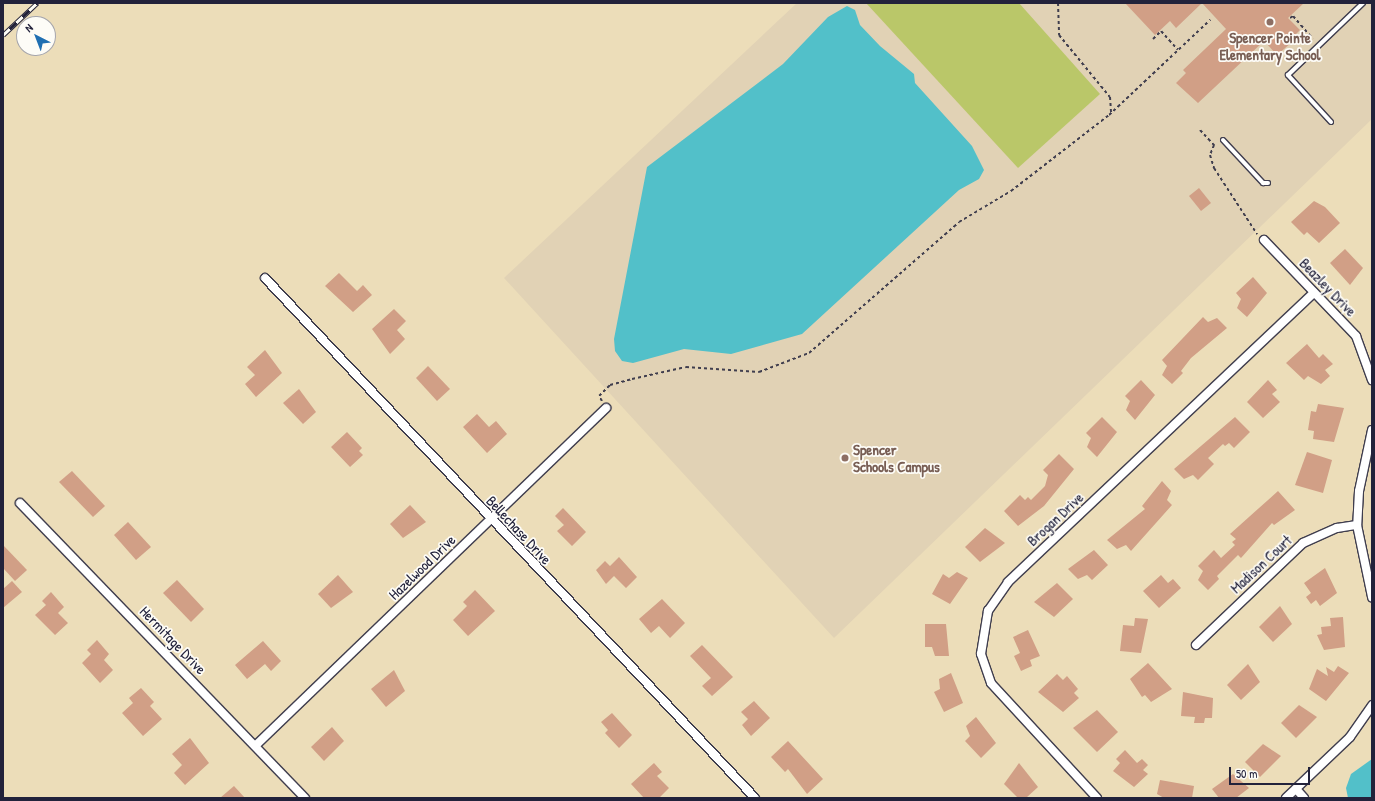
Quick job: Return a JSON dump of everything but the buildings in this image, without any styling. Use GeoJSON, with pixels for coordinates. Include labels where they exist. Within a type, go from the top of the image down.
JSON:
{"type":"FeatureCollection","features":[{"type":"Feature","properties":{"kind":"street","name":"Beazley Drive"},"geometry":{"type":"LineString","coordinates":[[1264,240],[1356,336],[1372,380]]}},
{"type":"Feature","properties":{"kind":"street","name":"Bellechase Drive"},"geometry":{"type":"LineString","coordinates":[[265,278],[491,520],[755,798]]}},
{"type":"Feature","properties":{"kind":"street","name":"Brogan Drive"},"geometry":{"type":"LineString","coordinates":[[1097,798],[990,683],[981,654],[988,611],[1008,582],[1314,293]]}},
{"type":"Feature","properties":{"kind":"street","name":"Hazelwood Drive"},"geometry":{"type":"LineString","coordinates":[[256,746],[606,408]]}},
{"type":"Feature","properties":{"kind":"street"},"geometry":{"type":"LineString","coordinates":[[1372,430],[1359,490],[1357,525],[1372,597]]}},
{"type":"Feature","properties":{"kind":"street","name":"Hermitage Drive"},"geometry":{"type":"LineString","coordinates":[[20,503],[305,798]]}},
{"type":"Feature","properties":{"kind":"street","name":"Madison Court"},"geometry":{"type":"LineString","coordinates":[[1196,645],[1303,543],[1338,528],[1357,525]]}},
{"type":"Feature","properties":{"kind":"street"},"geometry":{"type":"LineString","coordinates":[[1286,798],[1350,737],[1372,705]]}},
{"type":"Feature","properties":{"kind":"street"},"geometry":{"type":"LineString","coordinates":[[1296,790],[1304,798]]}},
{"type":"Feature","properties":{"kind":"lane"},"geometry":{"type":"LineString","coordinates":[[1331,122],[1288,75],[1363,3]]}},
{"type":"Feature","properties":{"kind":"lane"},"geometry":{"type":"LineString","coordinates":[[1223,140],[1263,184],[1268,183]]}},
{"type":"Feature","properties":{"kind":"path"},"geometry":{"type":"LineString","coordinates":[[1058,3],[1059,35],[1110,97],[1111,113]]}},
{"type":"Feature","properties":{"kind":"path"},"geometry":{"type":"LineString","coordinates":[[1290,18],[1292,16],[1313,39]]}},
{"type":"Feature","properties":{"kind":"path"},"geometry":{"type":"LineString","coordinates":[[606,408],[599,396],[610,385],[686,367],[759,372],[809,353],[960,222],[1011,190],[1111,113],[1210,20]]}},
{"type":"Feature","properties":{"kind":"path"},"geometry":{"type":"LineString","coordinates":[[1153,39],[1162,31],[1178,50]]}},
{"type":"Feature","properties":{"kind":"path"},"geometry":{"type":"LineString","coordinates":[[1200,130],[1214,145],[1210,155],[1214,168],[1253,229],[1264,240]]}},
{"type":"Feature","properties":{"kind":"shaded area","name":"Spencer Schools Campus"},"geometry":{"type":"Polygon","coordinates":[[[797,3],[1372,3],[1372,119],[834,638],[504,278],[797,3]]]}},
{"type":"Feature","properties":{"kind":"green space"},"geometry":{"type":"Polygon","coordinates":[[[866,3],[1019,3],[1100,94],[1018,168],[866,3]]]}},
{"type":"Feature","properties":{"kind":"water"},"geometry":{"type":"Polygon","coordinates":[[[847,6],[855,10],[860,25],[880,46],[914,74],[915,83],[972,146],[984,170],[979,179],[959,190],[802,334],[731,354],[684,349],[633,363],[622,361],[615,351],[614,339],[647,167],[783,64],[828,17],[847,6]]]}},
{"type":"Feature","properties":{"kind":"water"},"geometry":{"type":"Polygon","coordinates":[[[1372,759],[1372,798],[1348,798],[1346,788],[1351,774],[1372,759]]]}},
{"type":"Feature","properties":{"kind":"railway"},"geometry":{"type":"LineString","coordinates":[[3,35],[37,3]]}},
{"type":"Feature","properties":{"kind":"place","name":"Spencer Pointe Elementary School"},"geometry":{"type":"Point","coordinates":[1270,22]}},
{"type":"Feature","properties":{"kind":"place","name":"Spencer Schools Campus"},"geometry":{"type":"Point","coordinates":[845,458]}}]}
